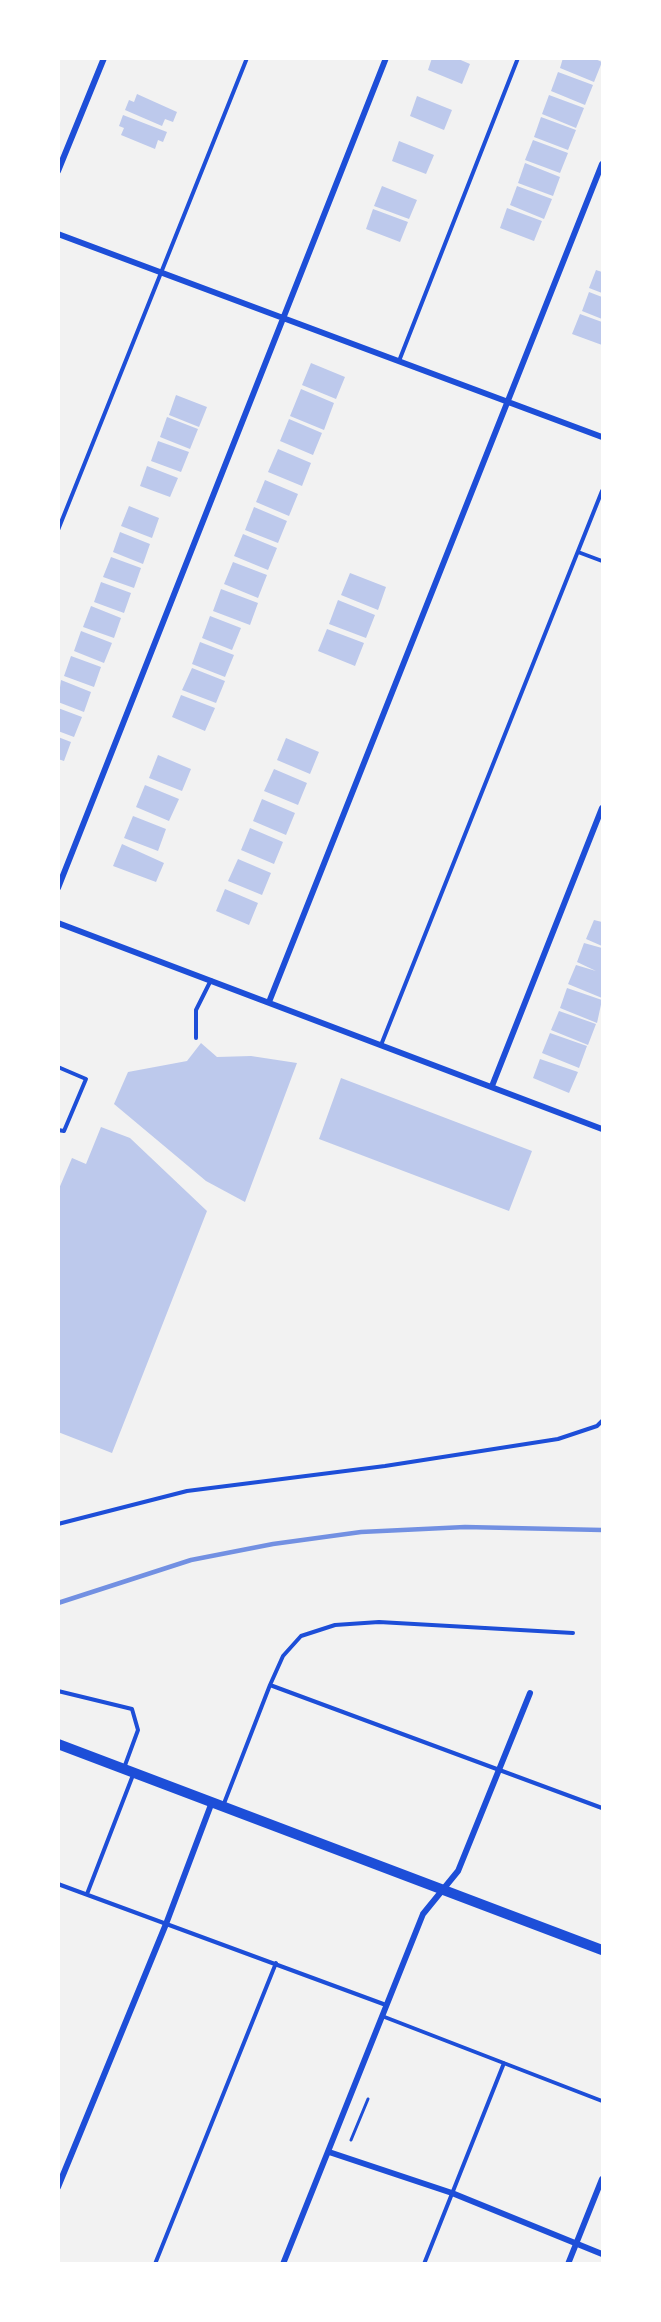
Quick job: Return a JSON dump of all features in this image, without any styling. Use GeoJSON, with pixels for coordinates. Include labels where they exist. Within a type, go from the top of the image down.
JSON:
{"type":"FeatureCollection","features":[{"type":"Feature","properties":{"kind":"street"},"geometry":{"type":"LineString","coordinates":[[58,171],[104,58]]}},
{"type":"Feature","properties":{"kind":"street"},"geometry":{"type":"LineString","coordinates":[[58,888],[386,58]]}},
{"type":"Feature","properties":{"kind":"street"},"geometry":{"type":"LineString","coordinates":[[269,1002],[603,164]]}},
{"type":"Feature","properties":{"kind":"street"},"geometry":{"type":"LineString","coordinates":[[58,234],[603,437]]}},
{"type":"Feature","properties":{"kind":"street"},"geometry":{"type":"LineString","coordinates":[[492,1086],[603,808]]}},
{"type":"Feature","properties":{"kind":"street"},"geometry":{"type":"LineString","coordinates":[[58,923],[603,1129]]}},
{"type":"Feature","properties":{"kind":"street"},"geometry":{"type":"LineString","coordinates":[[283,2264],[423,1914],[458,1871],[530,1693]]}},
{"type":"Feature","properties":{"kind":"street"},"geometry":{"type":"LineString","coordinates":[[58,1744],[603,1950]]}},
{"type":"Feature","properties":{"kind":"street"},"geometry":{"type":"LineString","coordinates":[[58,2187],[166,1924],[212,1802]]}},
{"type":"Feature","properties":{"kind":"street"},"geometry":{"type":"LineString","coordinates":[[329,2152],[452,2193],[603,2254]]}},
{"type":"Feature","properties":{"kind":"street"},"geometry":{"type":"LineString","coordinates":[[568,2264],[603,2179]]}},
{"type":"Feature","properties":{"kind":"lane"},"geometry":{"type":"LineString","coordinates":[[58,530],[247,58]]}},
{"type":"Feature","properties":{"kind":"lane"},"geometry":{"type":"LineString","coordinates":[[399,361],[518,58]]}},
{"type":"Feature","properties":{"kind":"lane"},"geometry":{"type":"LineString","coordinates":[[381,1045],[603,491]]}},
{"type":"Feature","properties":{"kind":"lane"},"geometry":{"type":"LineString","coordinates":[[578,552],[603,561]]}},
{"type":"Feature","properties":{"kind":"lane"},"geometry":{"type":"LineString","coordinates":[[196,1038],[196,1010],[211,980]]}},
{"type":"Feature","properties":{"kind":"lane"},"geometry":{"type":"LineString","coordinates":[[58,1067],[86,1079],[64,1131],[58,1130]]}},
{"type":"Feature","properties":{"kind":"lane"},"geometry":{"type":"LineString","coordinates":[[58,1524],[187,1491],[385,1466],[558,1439],[597,1426],[603,1421]]}},
{"type":"Feature","properties":{"kind":"lane"},"geometry":{"type":"LineString","coordinates":[[223,1807],[283,1656],[301,1636],[335,1625],[379,1622],[573,1634]]}},
{"type":"Feature","properties":{"kind":"lane"},"geometry":{"type":"LineString","coordinates":[[270,1685],[603,1808]]}},
{"type":"Feature","properties":{"kind":"lane"},"geometry":{"type":"LineString","coordinates":[[58,1691],[132,1709],[138,1730],[129,1771],[87,1894]]}},
{"type":"Feature","properties":{"kind":"lane"},"geometry":{"type":"LineString","coordinates":[[58,1884],[276,1963],[386,2006]]}},
{"type":"Feature","properties":{"kind":"lane"},"geometry":{"type":"LineString","coordinates":[[155,2264],[276,1963]]}},
{"type":"Feature","properties":{"kind":"lane"},"geometry":{"type":"LineString","coordinates":[[382,2016],[603,2101]]}},
{"type":"Feature","properties":{"kind":"lane"},"geometry":{"type":"LineString","coordinates":[[424,2264],[504,2063]]}},
{"type":"Feature","properties":{"kind":"path"},"geometry":{"type":"LineString","coordinates":[[351,2140],[368,2099]]}},
{"type":"Feature","properties":{"kind":"building"},"geometry":{"type":"Polygon","coordinates":[[[432,58],[456,58],[470,64],[462,84],[428,70],[432,58]]]}},
{"type":"Feature","properties":{"kind":"building"},"geometry":{"type":"Polygon","coordinates":[[[563,58],[593,58],[602,62],[594,82],[560,68],[563,58]]]}},
{"type":"Feature","properties":{"kind":"building"},"geometry":{"type":"Polygon","coordinates":[[[558,72],[593,85],[585,105],[551,91],[558,72]]]}},
{"type":"Feature","properties":{"kind":"building"},"geometry":{"type":"Polygon","coordinates":[[[137,94],[177,112],[173,122],[165,119],[162,126],[125,110],[129,100],[134,102],[137,94]]]}},
{"type":"Feature","properties":{"kind":"building"},"geometry":{"type":"Polygon","coordinates":[[[549,95],[584,108],[576,128],[542,114],[549,95]]]}},
{"type":"Feature","properties":{"kind":"building"},"geometry":{"type":"Polygon","coordinates":[[[417,96],[452,110],[444,130],[410,116],[417,96]]]}},
{"type":"Feature","properties":{"kind":"building"},"geometry":{"type":"Polygon","coordinates":[[[123,115],[167,132],[163,142],[158,140],[155,149],[121,135],[124,128],[119,126],[123,115]]]}},
{"type":"Feature","properties":{"kind":"building"},"geometry":{"type":"Polygon","coordinates":[[[541,117],[576,130],[568,150],[534,137],[541,117]]]}},
{"type":"Feature","properties":{"kind":"building"},"geometry":{"type":"Polygon","coordinates":[[[533,140],[568,153],[560,173],[525,160],[533,140]]]}},
{"type":"Feature","properties":{"kind":"building"},"geometry":{"type":"Polygon","coordinates":[[[399,141],[434,155],[426,174],[392,161],[399,141]]]}},
{"type":"Feature","properties":{"kind":"building"},"geometry":{"type":"Polygon","coordinates":[[[525,163],[560,177],[553,196],[518,183],[525,163]]]}},
{"type":"Feature","properties":{"kind":"building"},"geometry":{"type":"Polygon","coordinates":[[[382,186],[417,200],[409,219],[374,206],[382,186]]]}},
{"type":"Feature","properties":{"kind":"building"},"geometry":{"type":"Polygon","coordinates":[[[517,186],[552,199],[544,219],[510,205],[517,186]]]}},
{"type":"Feature","properties":{"kind":"building"},"geometry":{"type":"Polygon","coordinates":[[[507,208],[542,221],[534,241],[500,228],[507,208]]]}},
{"type":"Feature","properties":{"kind":"building"},"geometry":{"type":"Polygon","coordinates":[[[373,209],[408,222],[400,242],[366,229],[373,209]]]}},
{"type":"Feature","properties":{"kind":"building"},"geometry":{"type":"Polygon","coordinates":[[[596,270],[602,272],[602,293],[589,288],[596,270]]]}},
{"type":"Feature","properties":{"kind":"building"},"geometry":{"type":"Polygon","coordinates":[[[589,292],[602,297],[602,319],[582,311],[589,292]]]}},
{"type":"Feature","properties":{"kind":"building"},"geometry":{"type":"Polygon","coordinates":[[[580,314],[602,322],[602,345],[572,334],[580,314]]]}},
{"type":"Feature","properties":{"kind":"building"},"geometry":{"type":"Polygon","coordinates":[[[311,363],[345,377],[336,399],[302,385],[311,363]]]}},
{"type":"Feature","properties":{"kind":"building"},"geometry":{"type":"Polygon","coordinates":[[[301,389],[334,403],[324,430],[290,416],[301,389]]]}},
{"type":"Feature","properties":{"kind":"building"},"geometry":{"type":"Polygon","coordinates":[[[176,395],[207,407],[199,427],[169,415],[176,395]]]}},
{"type":"Feature","properties":{"kind":"building"},"geometry":{"type":"Polygon","coordinates":[[[167,417],[198,429],[190,449],[160,437],[167,417]]]}},
{"type":"Feature","properties":{"kind":"building"},"geometry":{"type":"Polygon","coordinates":[[[289,419],[322,433],[313,455],[280,441],[289,419]]]}},
{"type":"Feature","properties":{"kind":"building"},"geometry":{"type":"Polygon","coordinates":[[[158,441],[189,452],[181,472],[151,461],[158,441]]]}},
{"type":"Feature","properties":{"kind":"building"},"geometry":{"type":"Polygon","coordinates":[[[278,449],[311,463],[302,486],[268,472],[278,449]]]}},
{"type":"Feature","properties":{"kind":"building"},"geometry":{"type":"Polygon","coordinates":[[[147,466],[178,478],[170,497],[140,486],[147,466]]]}},
{"type":"Feature","properties":{"kind":"building"},"geometry":{"type":"Polygon","coordinates":[[[265,480],[298,494],[289,516],[256,502],[265,480]]]}},
{"type":"Feature","properties":{"kind":"building"},"geometry":{"type":"Polygon","coordinates":[[[129,506],[159,518],[152,538],[121,526],[129,506]]]}},
{"type":"Feature","properties":{"kind":"building"},"geometry":{"type":"Polygon","coordinates":[[[254,507],[287,521],[278,543],[245,530],[254,507]]]}},
{"type":"Feature","properties":{"kind":"building"},"geometry":{"type":"Polygon","coordinates":[[[120,532],[150,544],[143,564],[113,552],[120,532]]]}},
{"type":"Feature","properties":{"kind":"building"},"geometry":{"type":"Polygon","coordinates":[[[243,534],[277,548],[268,570],[234,556],[243,534]]]}},
{"type":"Feature","properties":{"kind":"building"},"geometry":{"type":"Polygon","coordinates":[[[111,557],[141,568],[134,588],[103,577],[111,557]]]}},
{"type":"Feature","properties":{"kind":"building"},"geometry":{"type":"Polygon","coordinates":[[[233,562],[267,575],[258,598],[224,584],[233,562]]]}},
{"type":"Feature","properties":{"kind":"building"},"geometry":{"type":"Polygon","coordinates":[[[350,573],[386,587],[378,610],[341,595],[350,573]]]}},
{"type":"Feature","properties":{"kind":"building"},"geometry":{"type":"Polygon","coordinates":[[[101,582],[131,593],[124,613],[94,602],[101,582]]]}},
{"type":"Feature","properties":{"kind":"building"},"geometry":{"type":"Polygon","coordinates":[[[221,589],[258,603],[250,625],[213,611],[221,589]]]}},
{"type":"Feature","properties":{"kind":"building"},"geometry":{"type":"Polygon","coordinates":[[[338,600],[375,615],[366,638],[329,624],[338,600]]]}},
{"type":"Feature","properties":{"kind":"building"},"geometry":{"type":"Polygon","coordinates":[[[91,606],[121,618],[114,638],[83,627],[91,606]]]}},
{"type":"Feature","properties":{"kind":"building"},"geometry":{"type":"Polygon","coordinates":[[[210,616],[241,628],[232,650],[202,638],[210,616]]]}},
{"type":"Feature","properties":{"kind":"building"},"geometry":{"type":"Polygon","coordinates":[[[327,629],[364,643],[355,666],[318,651],[327,629]]]}},
{"type":"Feature","properties":{"kind":"building"},"geometry":{"type":"Polygon","coordinates":[[[81,631],[112,643],[104,663],[74,651],[81,631]]]}},
{"type":"Feature","properties":{"kind":"building"},"geometry":{"type":"Polygon","coordinates":[[[200,642],[234,655],[225,677],[192,664],[200,642]]]}},
{"type":"Feature","properties":{"kind":"building"},"geometry":{"type":"Polygon","coordinates":[[[71,656],[101,667],[94,687],[64,676],[71,656]]]}},
{"type":"Feature","properties":{"kind":"building"},"geometry":{"type":"Polygon","coordinates":[[[192,668],[225,681],[216,703],[182,690],[192,668]]]}},
{"type":"Feature","properties":{"kind":"building"},"geometry":{"type":"Polygon","coordinates":[[[61,680],[91,692],[84,712],[58,702],[61,680]]]}},
{"type":"Feature","properties":{"kind":"building"},"geometry":{"type":"Polygon","coordinates":[[[181,695],[215,708],[205,731],[172,717],[181,695]]]}},
{"type":"Feature","properties":{"kind":"building"},"geometry":{"type":"Polygon","coordinates":[[[58,708],[82,717],[74,737],[58,731],[58,708]]]}},
{"type":"Feature","properties":{"kind":"building"},"geometry":{"type":"Polygon","coordinates":[[[58,737],[71,742],[64,761],[58,759],[58,737]]]}},
{"type":"Feature","properties":{"kind":"building"},"geometry":{"type":"Polygon","coordinates":[[[286,738],[319,752],[310,774],[277,760],[286,738]]]}},
{"type":"Feature","properties":{"kind":"building"},"geometry":{"type":"Polygon","coordinates":[[[158,755],[191,769],[182,791],[149,778],[158,755]]]}},
{"type":"Feature","properties":{"kind":"building"},"geometry":{"type":"Polygon","coordinates":[[[274,769],[307,783],[298,805],[264,791],[274,769]]]}},
{"type":"Feature","properties":{"kind":"building"},"geometry":{"type":"Polygon","coordinates":[[[145,785],[179,799],[169,821],[136,807],[145,785]]]}},
{"type":"Feature","properties":{"kind":"building"},"geometry":{"type":"Polygon","coordinates":[[[262,799],[295,813],[286,835],[253,821],[262,799]]]}},
{"type":"Feature","properties":{"kind":"building"},"geometry":{"type":"Polygon","coordinates":[[[133,816],[166,829],[158,851],[124,838],[133,816]]]}},
{"type":"Feature","properties":{"kind":"building"},"geometry":{"type":"Polygon","coordinates":[[[250,828],[283,842],[274,864],[241,850],[250,828]]]}},
{"type":"Feature","properties":{"kind":"building"},"geometry":{"type":"Polygon","coordinates":[[[122,844],[164,863],[156,882],[113,866],[122,844]]]}},
{"type":"Feature","properties":{"kind":"building"},"geometry":{"type":"Polygon","coordinates":[[[238,859],[271,873],[262,895],[228,881],[238,859]]]}},
{"type":"Feature","properties":{"kind":"building"},"geometry":{"type":"Polygon","coordinates":[[[225,889],[258,903],[249,925],[216,911],[225,889]]]}},
{"type":"Feature","properties":{"kind":"building"},"geometry":{"type":"Polygon","coordinates":[[[594,920],[602,922],[602,946],[586,939],[594,920]]]}},
{"type":"Feature","properties":{"kind":"building"},"geometry":{"type":"Polygon","coordinates":[[[584,943],[602,948],[602,998],[568,984],[576,965],[596,971],[577,962],[584,943]]]}},
{"type":"Feature","properties":{"kind":"building"},"geometry":{"type":"Polygon","coordinates":[[[567,988],[602,1000],[597,1023],[560,1008],[567,988]]]}},
{"type":"Feature","properties":{"kind":"building"},"geometry":{"type":"Polygon","coordinates":[[[559,1011],[596,1024],[588,1045],[551,1030],[559,1011]]]}},
{"type":"Feature","properties":{"kind":"building"},"geometry":{"type":"Polygon","coordinates":[[[550,1033],[587,1046],[579,1068],[542,1053],[550,1033]]]}},
{"type":"Feature","properties":{"kind":"building"},"geometry":{"type":"Polygon","coordinates":[[[201,1043],[217,1057],[251,1056],[297,1063],[245,1202],[206,1181],[114,1104],[128,1072],[187,1061],[201,1043]]]}},
{"type":"Feature","properties":{"kind":"building"},"geometry":{"type":"Polygon","coordinates":[[[540,1059],[578,1072],[569,1093],[533,1078],[540,1059]]]}},
{"type":"Feature","properties":{"kind":"building"},"geometry":{"type":"Polygon","coordinates":[[[341,1078],[532,1151],[509,1211],[319,1139],[341,1078]]]}},
{"type":"Feature","properties":{"kind":"building"},"geometry":{"type":"Polygon","coordinates":[[[101,1127],[130,1138],[207,1211],[112,1453],[58,1432],[58,1191],[72,1158],[86,1164],[101,1127]]]}},
{"type":"Feature","properties":{"kind":"railway"},"geometry":{"type":"LineString","coordinates":[[58,1603],[191,1560],[273,1544],[361,1532],[465,1527],[602,1530]]}}]}
